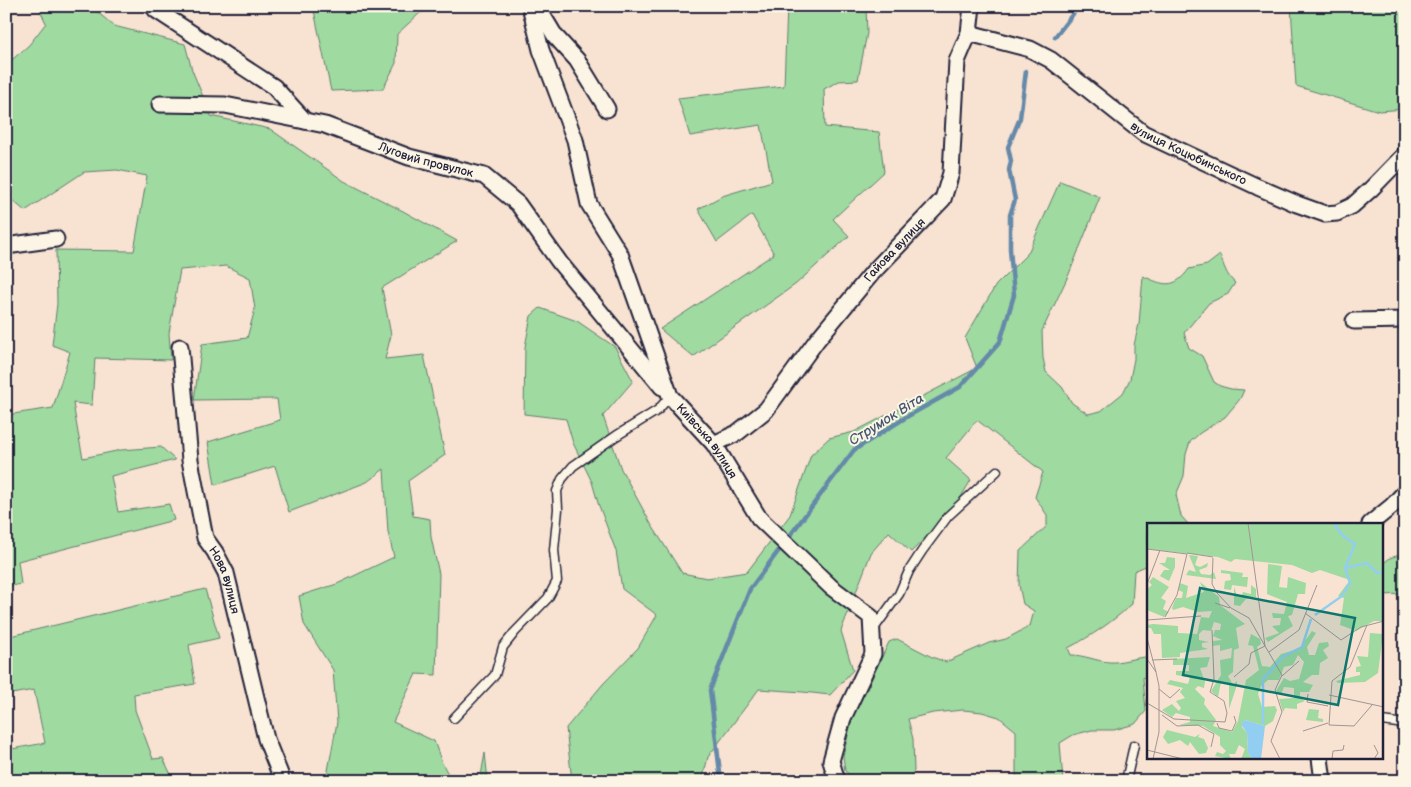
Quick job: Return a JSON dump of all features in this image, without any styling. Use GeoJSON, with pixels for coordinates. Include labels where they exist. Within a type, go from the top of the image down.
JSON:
{"type":"FeatureCollection","features":[{"type":"Feature","properties":{"kind":"street"},"geometry":{"type":"LineString","coordinates":[[153,6],[156,10],[274,87],[305,121]]}},
{"type":"Feature","properties":{"kind":"street","name":"Київська вулиця"},"geometry":{"type":"LineString","coordinates":[[530,6],[541,50],[576,140],[589,204],[620,254],[670,396],[714,444],[760,518],[831,587],[871,618],[874,654],[843,718],[831,761],[837,781]]}},
{"type":"Feature","properties":{"kind":"street"},"geometry":{"type":"LineString","coordinates":[[536,6],[555,36],[577,60],[607,109]]}},
{"type":"Feature","properties":{"kind":"street","name":"Гайова вулиця"},"geometry":{"type":"LineString","coordinates":[[714,444],[736,434],[766,410],[817,340],[874,272],[943,200],[950,173],[957,61],[969,33],[972,6]]}},
{"type":"Feature","properties":{"kind":"street","name":"вулиця Коцюбинського"},"geometry":{"type":"LineString","coordinates":[[969,33],[1030,49],[1052,60],[1143,132],[1258,187],[1325,214],[1336,213],[1352,206],[1405,154]]}},
{"type":"Feature","properties":{"kind":"street","name":"Луговий провулок"},"geometry":{"type":"LineString","coordinates":[[160,104],[225,105],[325,125],[409,157],[484,176],[518,204],[560,263],[670,396]]}},
{"type":"Feature","properties":{"kind":"street"},"geometry":{"type":"LineString","coordinates":[[6,246],[56,239]]}},
{"type":"Feature","properties":{"kind":"street"},"geometry":{"type":"LineString","coordinates":[[1354,321],[1405,320]]}},
{"type":"Feature","properties":{"kind":"street","name":"Нова вулиця"},"geometry":{"type":"LineString","coordinates":[[180,347],[190,460],[205,538],[226,573],[266,739],[281,781]]}},
{"type":"Feature","properties":{"kind":"street"},"geometry":{"type":"LineString","coordinates":[[1371,523],[1392,506],[1405,492]]}},
{"type":"Feature","properties":{"kind":"street"},"geometry":{"type":"LineString","coordinates":[[1320,760],[1323,781]]}},
{"type":"Feature","properties":{"kind":"lane"},"geometry":{"type":"LineString","coordinates":[[454,718],[495,675],[503,647],[548,598],[557,581],[554,550],[558,509],[557,491],[562,479],[573,466],[658,410],[670,396]]}},
{"type":"Feature","properties":{"kind":"lane"},"geometry":{"type":"LineString","coordinates":[[872,632],[899,594],[909,571],[922,551],[948,516],[996,471]]}},
{"type":"Feature","properties":{"kind":"lane"},"geometry":{"type":"LineString","coordinates":[[1384,721],[1405,724]]}},
{"type":"Feature","properties":{"kind":"lane"},"geometry":{"type":"LineString","coordinates":[[1126,781],[1134,746]]}},
{"type":"Feature","properties":{"kind":"green space"},"geometry":{"type":"Polygon","coordinates":[[[38,6],[90,6],[114,26],[185,44],[192,70],[211,116],[270,129],[344,181],[457,241],[382,288],[391,335],[385,359],[424,355],[445,455],[408,481],[413,516],[430,519],[431,537],[439,574],[436,675],[416,674],[393,722],[434,741],[442,763],[452,781],[315,781],[327,776],[337,722],[333,670],[304,624],[299,596],[337,584],[394,557],[388,532],[384,469],[367,482],[289,512],[275,466],[215,485],[208,442],[280,420],[277,399],[194,400],[202,344],[247,338],[255,309],[250,278],[226,266],[180,270],[169,333],[171,360],[95,358],[92,405],[73,403],[83,458],[121,450],[161,447],[175,460],[111,476],[118,512],[169,504],[174,520],[18,561],[21,584],[6,587],[6,415],[53,408],[70,352],[52,345],[57,304],[56,250],[134,251],[147,176],[117,170],[84,172],[25,211],[6,195],[6,65],[29,45],[46,23],[38,6]]]}},
{"type":"Feature","properties":{"kind":"green space"},"geometry":{"type":"Polygon","coordinates":[[[313,6],[338,6],[339,10],[373,6],[434,6],[420,13],[397,34],[396,63],[383,89],[331,91],[313,6]]]}},
{"type":"Feature","properties":{"kind":"green space"},"geometry":{"type":"Polygon","coordinates":[[[787,6],[866,6],[867,33],[858,80],[839,81],[824,89],[825,127],[879,132],[884,172],[833,219],[849,236],[796,284],[693,357],[660,329],[774,254],[752,215],[717,242],[698,209],[722,196],[772,181],[761,125],[690,136],[678,98],[784,86],[787,6]]]}},
{"type":"Feature","properties":{"kind":"green space"},"geometry":{"type":"Polygon","coordinates":[[[1291,6],[1405,6],[1405,109],[1379,111],[1296,86],[1291,6]]]}},
{"type":"Feature","properties":{"kind":"green space"},"geometry":{"type":"Polygon","coordinates":[[[1060,181],[1100,197],[1069,274],[1042,331],[1043,358],[1046,372],[1062,387],[1072,403],[1088,414],[1101,411],[1123,393],[1130,379],[1134,359],[1134,345],[1139,324],[1143,276],[1157,282],[1173,283],[1184,276],[1189,269],[1207,265],[1220,255],[1227,274],[1235,283],[1228,294],[1209,303],[1184,333],[1189,348],[1202,356],[1214,382],[1231,389],[1244,390],[1240,399],[1225,417],[1200,433],[1190,442],[1186,454],[1184,476],[1176,495],[1181,516],[1187,523],[1147,523],[1147,565],[1134,571],[1132,604],[1102,628],[1068,648],[1071,655],[1109,662],[1147,657],[1147,674],[1143,678],[1146,711],[1135,724],[1114,730],[1092,730],[1073,735],[1060,743],[1063,781],[1016,781],[1016,731],[999,717],[982,712],[963,710],[933,713],[908,719],[913,739],[914,771],[907,781],[857,781],[845,771],[843,756],[853,715],[889,642],[897,639],[946,662],[989,643],[1006,639],[1030,626],[1034,611],[1023,604],[1019,585],[1020,551],[1047,526],[1047,515],[1035,497],[1043,472],[977,420],[946,458],[971,480],[952,512],[911,552],[889,532],[871,553],[841,631],[853,670],[830,695],[759,689],[708,757],[702,781],[572,781],[566,728],[603,684],[638,648],[657,615],[622,589],[616,551],[592,482],[573,443],[566,419],[524,414],[525,347],[531,316],[540,308],[577,321],[615,347],[633,381],[603,416],[621,469],[651,524],[682,573],[707,578],[747,572],[790,515],[811,455],[829,438],[854,432],[977,368],[965,338],[996,285],[1028,253],[1060,181]]]}},
{"type":"Feature","properties":{"kind":"green space"},"geometry":{"type":"Polygon","coordinates":[[[1405,553],[1405,594],[1384,595],[1384,562],[1390,558],[1405,553]]]}},
{"type":"Feature","properties":{"kind":"green space"},"geometry":{"type":"Polygon","coordinates":[[[205,589],[219,638],[189,645],[195,684],[134,694],[135,710],[153,759],[163,758],[174,781],[6,781],[6,750],[45,743],[34,690],[6,695],[6,637],[205,589]]]}},
{"type":"Feature","properties":{"kind":"green space"},"geometry":{"type":"Polygon","coordinates":[[[485,753],[488,781],[480,781],[485,753]]]}},
{"type":"Feature","properties":{"kind":"waterway","name":"Струмок Віта"},"geometry":{"type":"LineString","coordinates":[[1055,37],[1079,6]]}},
{"type":"Feature","properties":{"kind":"waterway","name":"Струмок Віта"},"geometry":{"type":"LineString","coordinates":[[721,781],[710,690],[750,589],[854,450],[908,416],[960,387],[1000,342],[1014,295],[1010,249],[1010,215],[1015,200],[1009,170],[1011,161],[1008,147],[1020,118],[1026,71]]}}]}
